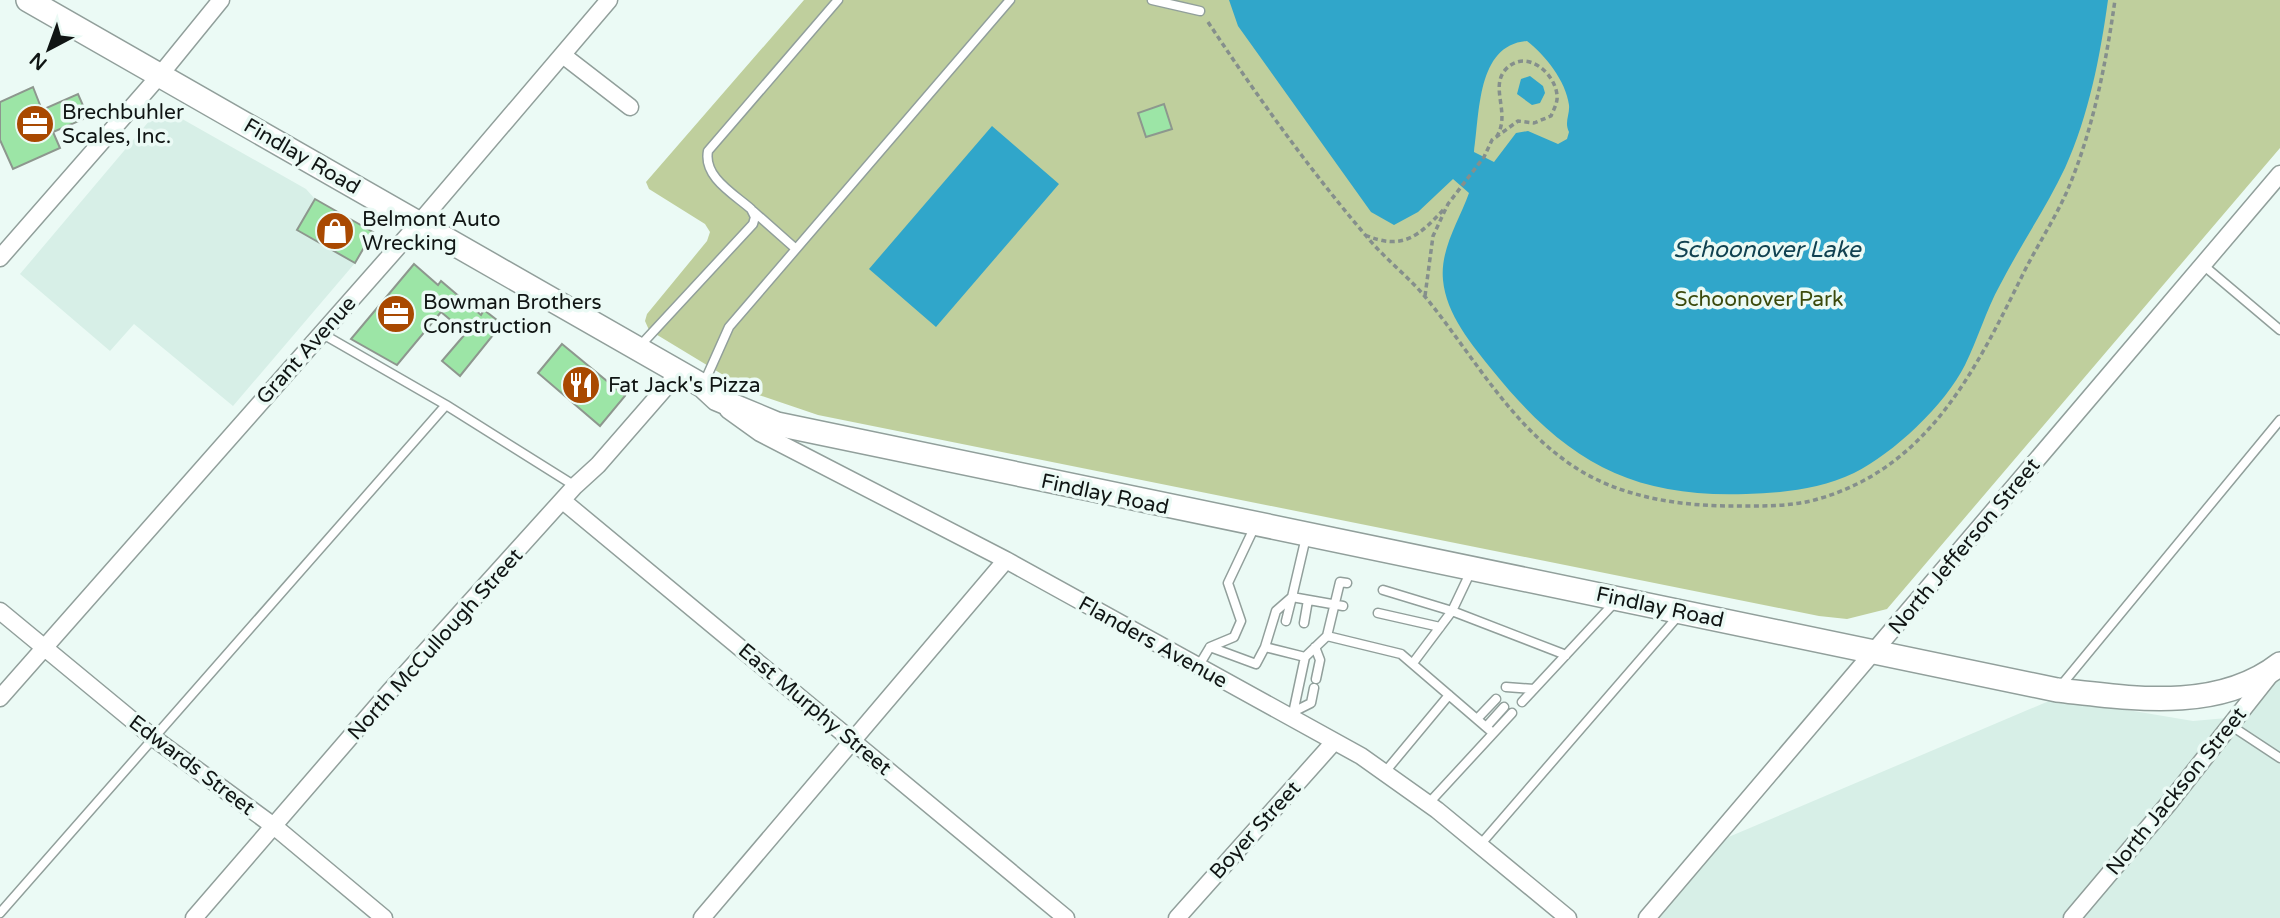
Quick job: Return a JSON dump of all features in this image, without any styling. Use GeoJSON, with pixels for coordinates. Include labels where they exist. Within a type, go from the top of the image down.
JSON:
{"type":"FeatureCollection","features":[{"type":"Feature","properties":{"kind":"main road","name":"Findlay Road"},"geometry":{"type":"LineString","coordinates":[[28,0],[638,348],[710,392],[777,424],[808,433],[2057,690],[2130,698],[2186,697],[2229,690],[2278,666]]}},
{"type":"Feature","properties":{"kind":"street"},"geometry":{"type":"LineString","coordinates":[[0,258],[160,75],[220,0]]}},
{"type":"Feature","properties":{"kind":"street","name":"Grant Avenue"},"geometry":{"type":"LineString","coordinates":[[0,698],[565,56],[609,0]]}},
{"type":"Feature","properties":{"kind":"street"},"geometry":{"type":"LineString","coordinates":[[565,56],[629,107]]}},
{"type":"Feature","properties":{"kind":"street","name":"North Jefferson Street"},"geometry":{"type":"LineString","coordinates":[[1647,918],[2280,174]]}},
{"type":"Feature","properties":{"kind":"street","name":"North McCullough Street"},"geometry":{"type":"LineString","coordinates":[[194,918],[390,691],[575,486],[598,466],[679,372]]}},
{"type":"Feature","properties":{"kind":"street","name":"Flanders Avenue"},"geometry":{"type":"LineString","coordinates":[[710,392],[760,433],[1006,560],[1198,667],[1293,715],[1333,743],[1385,772],[1480,845],[1568,918]]}},
{"type":"Feature","properties":{"kind":"street","name":"East Murphy Street"},"geometry":{"type":"LineString","coordinates":[[563,501],[1066,918]]}},
{"type":"Feature","properties":{"kind":"street"},"geometry":{"type":"LineString","coordinates":[[702,918],[1006,560]]}},
{"type":"Feature","properties":{"kind":"street","name":"Edwards Street"},"geometry":{"type":"LineString","coordinates":[[0,611],[155,739],[275,827],[384,918]]}},
{"type":"Feature","properties":{"kind":"street","name":"North Jackson Street"},"geometry":{"type":"LineString","coordinates":[[2072,918],[2169,803],[2278,666]]}},
{"type":"Feature","properties":{"kind":"street","name":"Boyer Street"},"geometry":{"type":"LineString","coordinates":[[1177,918],[1333,743]]}},
{"type":"Feature","properties":{"kind":"lane"},"geometry":{"type":"LineString","coordinates":[[796,249],[711,174],[706,162],[708,151],[838,0]]}},
{"type":"Feature","properties":{"kind":"lane"},"geometry":{"type":"LineString","coordinates":[[710,392],[729,327],[1010,0]]}},
{"type":"Feature","properties":{"kind":"lane"},"geometry":{"type":"LineString","coordinates":[[1152,0],[1200,11]]}},
{"type":"Feature","properties":{"kind":"lane"},"geometry":{"type":"LineString","coordinates":[[638,348],[753,225],[755,216],[751,209]]}},
{"type":"Feature","properties":{"kind":"lane"},"geometry":{"type":"LineString","coordinates":[[2203,265],[2280,330]]}},
{"type":"Feature","properties":{"kind":"lane"},"geometry":{"type":"LineString","coordinates":[[321,333],[446,405],[575,486]]}},
{"type":"Feature","properties":{"kind":"lane"},"geometry":{"type":"LineString","coordinates":[[0,913],[446,405]]}},
{"type":"Feature","properties":{"kind":"lane"},"geometry":{"type":"LineString","coordinates":[[2057,690],[2280,420]]}},
{"type":"Feature","properties":{"kind":"lane"},"geometry":{"type":"LineString","coordinates":[[1198,667],[1210,647],[1234,637],[1241,621],[1228,583],[1255,525]]}},
{"type":"Feature","properties":{"kind":"lane"},"geometry":{"type":"LineString","coordinates":[[1286,621],[1306,536]]}},
{"type":"Feature","properties":{"kind":"lane"},"geometry":{"type":"LineString","coordinates":[[1413,663],[1452,611],[1472,568]]}},
{"type":"Feature","properties":{"kind":"lane"},"geometry":{"type":"LineString","coordinates":[[1265,647],[1300,653],[1315,647],[1327,636],[1339,606],[1340,582],[1347,583]]}},
{"type":"Feature","properties":{"kind":"lane"},"geometry":{"type":"LineString","coordinates":[[1383,590],[1452,611],[1566,655]]}},
{"type":"Feature","properties":{"kind":"lane"},"geometry":{"type":"LineString","coordinates":[[1210,647],[1256,664],[1265,647],[1276,611],[1293,597]]}},
{"type":"Feature","properties":{"kind":"lane"},"geometry":{"type":"LineString","coordinates":[[1293,597],[1339,606]]}},
{"type":"Feature","properties":{"kind":"lane"},"geometry":{"type":"LineString","coordinates":[[1522,688],[1519,699],[1534,689],[1618,598]]}},
{"type":"Feature","properties":{"kind":"lane"},"geometry":{"type":"LineString","coordinates":[[1304,622],[1308,600]]}},
{"type":"Feature","properties":{"kind":"lane"},"geometry":{"type":"LineString","coordinates":[[1480,845],[1681,612]]}},
{"type":"Feature","properties":{"kind":"lane"},"geometry":{"type":"LineString","coordinates":[[1378,613],[1440,627]]}},
{"type":"Feature","properties":{"kind":"lane"},"geometry":{"type":"LineString","coordinates":[[1327,636],[1401,654],[1493,733]]}},
{"type":"Feature","properties":{"kind":"lane"},"geometry":{"type":"LineString","coordinates":[[1279,651],[1282,640]]}},
{"type":"Feature","properties":{"kind":"lane"},"geometry":{"type":"LineString","coordinates":[[1293,715],[1311,704],[1320,660],[1315,647]]}},
{"type":"Feature","properties":{"kind":"lane"},"geometry":{"type":"LineString","coordinates":[[1293,715],[1300,653]]}},
{"type":"Feature","properties":{"kind":"lane"},"geometry":{"type":"LineString","coordinates":[[1506,687],[1534,689]]}},
{"type":"Feature","properties":{"kind":"lane"},"geometry":{"type":"LineString","coordinates":[[1385,772],[1449,695]]}},
{"type":"Feature","properties":{"kind":"lane"},"geometry":{"type":"LineString","coordinates":[[1477,719],[1496,699]]}},
{"type":"Feature","properties":{"kind":"lane"},"geometry":{"type":"LineString","coordinates":[[1428,804],[1493,733],[1508,710],[1486,727]]}},
{"type":"Feature","properties":{"kind":"lane"},"geometry":{"type":"LineString","coordinates":[[2230,725],[2280,758]]}},
{"type":"Feature","properties":{"kind":"path"},"geometry":{"type":"LineString","coordinates":[[1200,11],[1254,92],[1364,234],[1425,296],[1487,382],[1528,428],[1573,466],[1611,486],[1653,499],[1718,506],[1775,506],[1818,499],[1857,482],[1892,462],[1924,436],[1955,401],[1981,360],[2068,189],[2107,55],[2115,0]]}},
{"type":"Feature","properties":{"kind":"path"},"geometry":{"type":"LineString","coordinates":[[1364,234],[1385,244],[1406,241],[1430,223],[1462,186],[1497,136],[1504,118],[1498,83],[1506,68],[1520,61],[1535,62],[1547,73],[1555,87],[1558,99],[1551,116],[1534,123],[1518,121],[1497,136]]}},
{"type":"Feature","properties":{"kind":"path"},"geometry":{"type":"LineString","coordinates":[[1425,296],[1433,236],[1448,204]]}},
{"type":"Feature","properties":{"kind":"shaded area"},"geometry":{"type":"Polygon","coordinates":[[[161,107],[306,189],[315,199],[297,230],[355,263],[233,406],[134,324],[110,351],[20,274],[161,107]]]}},
{"type":"Feature","properties":{"kind":"shaded area"},"geometry":{"type":"Polygon","coordinates":[[[2280,664],[2280,918],[1647,918],[1712,844],[2056,698],[2193,721],[2227,718],[2280,664]]]}},
{"type":"Feature","properties":{"kind":"green space","name":"Schoonover Park"},"geometry":{"type":"Polygon","coordinates":[[[804,0],[2280,0],[2280,148],[1887,609],[1847,619],[1819,616],[818,415],[753,393],[649,330],[645,321],[647,314],[707,241],[710,232],[705,224],[649,189],[646,182],[804,0]]]}},
{"type":"Feature","properties":{"kind":"water","name":"Schoonover Lake"},"geometry":{"type":"Polygon","coordinates":[[[1229,0],[2108,0],[2092,86],[2081,127],[2065,168],[1995,295],[1965,365],[1945,396],[1901,441],[1854,473],[1801,489],[1746,494],[1705,494],[1668,489],[1634,480],[1603,467],[1574,450],[1547,428],[1520,402],[1469,340],[1445,293],[1444,257],[1469,193],[1453,179],[1418,212],[1394,225],[1371,212],[1238,26],[1229,0]],[[1527,41],[1511,45],[1498,54],[1484,83],[1474,152],[1494,162],[1516,133],[1528,131],[1558,144],[1567,139],[1569,109],[1564,87],[1554,69],[1527,41]]]}},
{"type":"Feature","properties":{"kind":"water"},"geometry":{"type":"Polygon","coordinates":[[[1530,76],[1543,86],[1545,93],[1540,103],[1532,105],[1517,94],[1521,79],[1530,76]]]}},
{"type":"Feature","properties":{"kind":"water"},"geometry":{"type":"Polygon","coordinates":[[[992,126],[1059,184],[936,327],[869,269],[992,126]]]}},
{"type":"Feature","properties":{"kind":"building","name":"Brechbuhler Scales, Inc."},"geometry":{"type":"Polygon","coordinates":[[[33,87],[42,110],[78,94],[88,117],[53,132],[60,148],[13,169],[0,140],[0,102],[33,87]]]}},
{"type":"Feature","properties":{"kind":"building"},"geometry":{"type":"Polygon","coordinates":[[[1164,104],[1172,129],[1146,137],[1138,113],[1164,104]]]}},
{"type":"Feature","properties":{"kind":"building","name":"Belmont Auto Wrecking"},"geometry":{"type":"Polygon","coordinates":[[[315,199],[373,232],[355,263],[297,230],[315,199]]]}},
{"type":"Feature","properties":{"kind":"building","name":"Bowman Brothers Construction"},"geometry":{"type":"Polygon","coordinates":[[[414,264],[438,285],[441,281],[481,315],[484,310],[502,324],[460,376],[442,361],[466,333],[441,312],[397,365],[351,339],[414,264]]]}},
{"type":"Feature","properties":{"kind":"building","name":"Fat Jack's Pizza"},"geometry":{"type":"Polygon","coordinates":[[[562,344],[625,396],[600,426],[538,373],[562,344]]]}},
{"type":"Feature","properties":{"kind":"place","name":"Brechbuhler Scales, Inc."},"geometry":{"type":"Point","coordinates":[35,124]}},
{"type":"Feature","properties":{"kind":"place","name":"Belmont Auto Wrecking"},"geometry":{"type":"Point","coordinates":[335,231]}},
{"type":"Feature","properties":{"kind":"place","name":"Bowman Brothers Construction"},"geometry":{"type":"Point","coordinates":[396,314]}},
{"type":"Feature","properties":{"kind":"place","name":"Fat Jack's Pizza"},"geometry":{"type":"Point","coordinates":[581,385]}}]}
